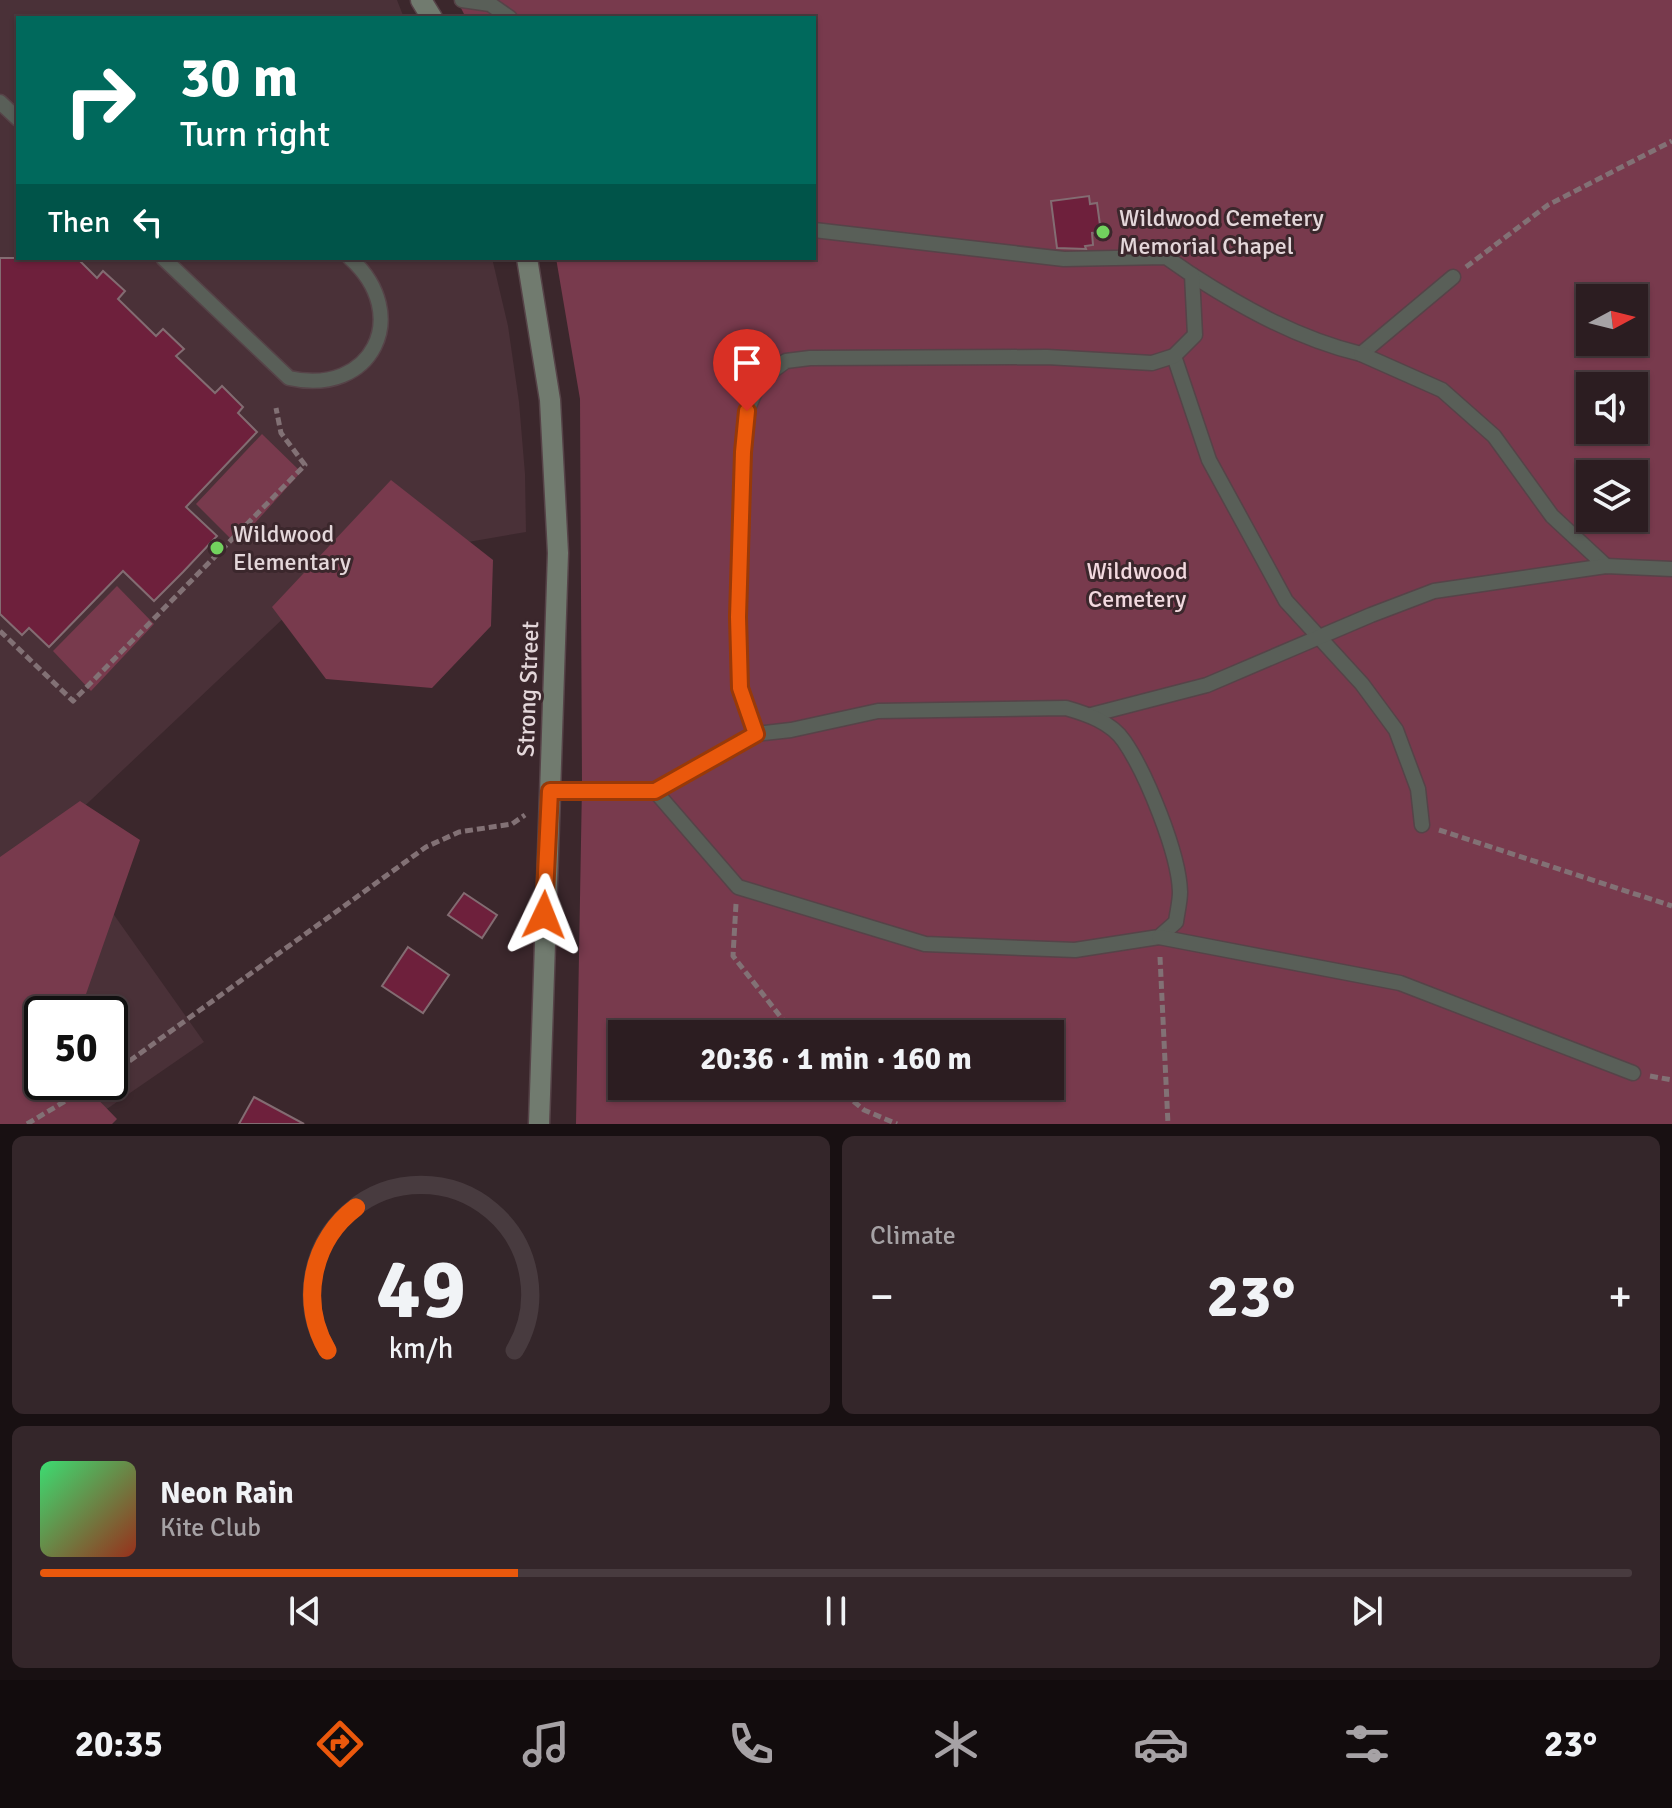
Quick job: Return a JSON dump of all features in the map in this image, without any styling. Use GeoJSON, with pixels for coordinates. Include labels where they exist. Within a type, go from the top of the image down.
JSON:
{"type":"FeatureCollection","features":[{"type":"Feature","properties":{"kind":"main road","name":"Strong Street"},"geometry":{"type":"LineString","coordinates":[[527,260],[544,349],[557,500],[557,632],[539,1124]]}},
{"type":"Feature","properties":{"kind":"lane"},"geometry":{"type":"LineString","coordinates":[[462,0],[490,4],[507,16]]}},
{"type":"Feature","properties":{"kind":"lane"},"geometry":{"type":"LineString","coordinates":[[816,230],[1064,259],[1166,257],[1235,303],[1318,343],[1361,354],[1442,390],[1494,436],[1552,516],[1606,566]]}},
{"type":"Feature","properties":{"kind":"lane"},"geometry":{"type":"LineString","coordinates":[[165,260],[289,378],[311,383],[333,381],[353,370],[369,355],[379,334],[381,311],[376,289],[352,260]]}},
{"type":"Feature","properties":{"kind":"lane"},"geometry":{"type":"LineString","coordinates":[[756,734],[740,688],[738,617],[743,452],[747,411],[760,380],[786,361],[810,358],[1047,357],[1152,363],[1174,356],[1195,335],[1192,275]]}},
{"type":"Feature","properties":{"kind":"lane"},"geometry":{"type":"LineString","coordinates":[[1361,354],[1453,277]]}},
{"type":"Feature","properties":{"kind":"lane"},"geometry":{"type":"LineString","coordinates":[[1174,356],[1209,460],[1286,601],[1362,684],[1396,730],[1418,789],[1422,825]]}},
{"type":"Feature","properties":{"kind":"lane"},"geometry":{"type":"LineString","coordinates":[[1091,715],[1207,685],[1434,591],[1606,566],[1672,569]]}},
{"type":"Feature","properties":{"kind":"lane"},"geometry":{"type":"LineString","coordinates":[[550,791],[655,791],[756,734],[791,730],[878,711],[1066,708],[1091,715],[1123,739],[1154,801],[1174,858],[1180,892],[1176,922],[1159,937]]}},
{"type":"Feature","properties":{"kind":"lane"},"geometry":{"type":"LineString","coordinates":[[655,791],[738,887],[925,944],[1075,950],[1159,937],[1400,983],[1633,1073]]}},
{"type":"Feature","properties":{"kind":"path"},"geometry":{"type":"LineString","coordinates":[[1453,277],[1548,205],[1672,141]]}},
{"type":"Feature","properties":{"kind":"path"},"geometry":{"type":"LineString","coordinates":[[0,631],[73,701],[305,465],[281,433],[276,408]]}},
{"type":"Feature","properties":{"kind":"path"},"geometry":{"type":"LineString","coordinates":[[128,1062],[426,847],[459,832],[512,824],[526,815]]}},
{"type":"Feature","properties":{"kind":"path"},"geometry":{"type":"LineString","coordinates":[[1422,825],[1672,906]]}},
{"type":"Feature","properties":{"kind":"path"},"geometry":{"type":"LineString","coordinates":[[738,887],[733,956],[783,1020]]}},
{"type":"Feature","properties":{"kind":"path"},"geometry":{"type":"LineString","coordinates":[[1159,937],[1168,1124]]}},
{"type":"Feature","properties":{"kind":"path"},"geometry":{"type":"LineString","coordinates":[[27,1124],[67,1100]]}},
{"type":"Feature","properties":{"kind":"path"},"geometry":{"type":"LineString","coordinates":[[852,1100],[864,1110],[897,1124]]}},
{"type":"Feature","properties":{"kind":"shaded area","name":"Wildwood Elementary"},"geometry":{"type":"Polygon","coordinates":[[[0,0],[397,0],[403,16],[16,16],[16,260],[492,260],[508,326],[519,402],[526,532],[341,564],[56,833],[204,1042],[128,1094],[128,996],[24,996],[24,1100],[120,1100],[85,1124],[0,1124],[0,0]]]}},
{"type":"Feature","properties":{"kind":"green space","name":"Wildwood Cemetery"},"geometry":{"type":"Polygon","coordinates":[[[457,0],[1672,0],[1672,1124],[576,1124],[582,785],[580,399],[556,260],[816,260],[816,16],[465,16],[457,0]]]}},
{"type":"Feature","properties":{"kind":"green space"},"geometry":{"type":"Polygon","coordinates":[[[262,434],[301,472],[236,544],[196,504],[262,434]]]}},
{"type":"Feature","properties":{"kind":"green space"},"geometry":{"type":"Polygon","coordinates":[[[391,480],[493,560],[491,626],[432,688],[326,679],[272,607],[391,480]]]}},
{"type":"Feature","properties":{"kind":"green space"},"geometry":{"type":"Polygon","coordinates":[[[117,586],[154,624],[91,691],[53,651],[117,586]]]}},
{"type":"Feature","properties":{"kind":"green space"},"geometry":{"type":"Polygon","coordinates":[[[80,801],[140,840],[85,996],[24,996],[24,1100],[99,1100],[117,1119],[112,1124],[0,1124],[0,857],[80,801]]]}},
{"type":"Feature","properties":{"kind":"building"},"geometry":{"type":"Polygon","coordinates":[[[1089,196],[1090,204],[1097,203],[1101,232],[1092,233],[1093,245],[1085,246],[1086,249],[1057,248],[1051,201],[1089,196]]]}},
{"type":"Feature","properties":{"kind":"building"},"geometry":{"type":"Polygon","coordinates":[[[0,258],[79,260],[97,278],[103,271],[125,291],[118,299],[156,336],[163,329],[184,349],[176,356],[215,393],[222,386],[243,407],[238,413],[257,432],[186,507],[217,536],[154,601],[123,571],[49,647],[29,628],[22,635],[0,614],[0,258]]]}},
{"type":"Feature","properties":{"kind":"building"},"geometry":{"type":"Polygon","coordinates":[[[464,893],[497,915],[482,938],[448,915],[464,893]]]}},
{"type":"Feature","properties":{"kind":"building"},"geometry":{"type":"Polygon","coordinates":[[[408,947],[449,975],[423,1013],[382,986],[408,947]]]}},
{"type":"Feature","properties":{"kind":"building"},"geometry":{"type":"Polygon","coordinates":[[[254,1097],[304,1124],[239,1124],[254,1097]]]}},
{"type":"Feature","properties":{"kind":"place","name":"Wildwood Cemetery Memorial Chapel"},"geometry":{"type":"Point","coordinates":[1103,232]}},
{"type":"Feature","properties":{"kind":"place","name":"Wildwood Elementary"},"geometry":{"type":"Point","coordinates":[217,548]}},
{"type":"Feature","properties":{"kind":"route"},"geometry":{"type":"LineString","coordinates":[[544,915],[550,791],[655,791],[756,734],[740,688],[738,617],[747,411]]}}]}
